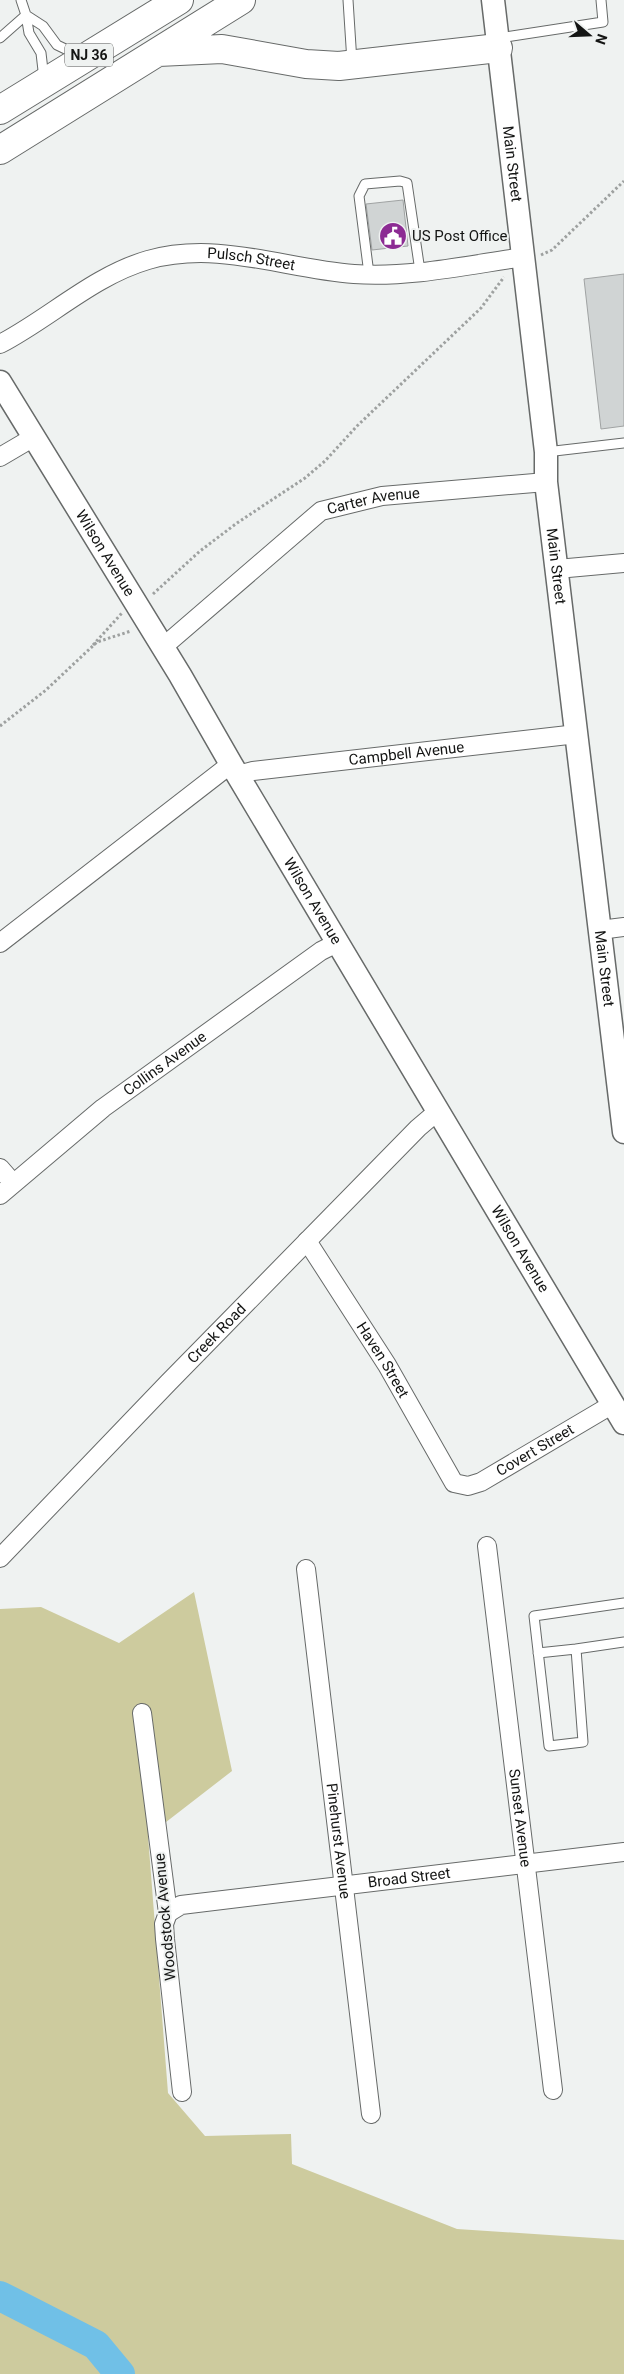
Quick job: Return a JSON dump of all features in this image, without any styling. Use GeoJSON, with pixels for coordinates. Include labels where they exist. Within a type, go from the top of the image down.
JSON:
{"type":"FeatureCollection","features":[{"type":"Feature","properties":{"kind":"highway","name":"NJ 36"},"geometry":{"type":"LineString","coordinates":[[0,110],[179,0]]}},
{"type":"Feature","properties":{"kind":"highway","name":"NJ 36"},"geometry":{"type":"LineString","coordinates":[[0,150],[241,0]]}},
{"type":"Feature","properties":{"kind":"highway"},"geometry":{"type":"LineString","coordinates":[[158,52],[222,49],[306,64],[353,65],[498,43]]}},
{"type":"Feature","properties":{"kind":"street","name":"Main Street"},"geometry":{"type":"LineString","coordinates":[[493,0],[498,43],[532,256],[546,452],[546,482],[624,1132]]}},
{"type":"Feature","properties":{"kind":"street","name":"Pulsch Street"},"geometry":{"type":"LineString","coordinates":[[0,344],[105,279],[147,261],[171,255],[209,253],[252,256],[319,269],[368,274],[420,271],[532,256]]}},
{"type":"Feature","properties":{"kind":"street","name":"Wilson Avenue"},"geometry":{"type":"LineString","coordinates":[[0,382],[163,647],[234,770],[624,1423]]}},
{"type":"Feature","properties":{"kind":"street"},"geometry":{"type":"LineString","coordinates":[[0,457],[34,437]]}},
{"type":"Feature","properties":{"kind":"street","name":"Carter Avenue"},"geometry":{"type":"LineString","coordinates":[[163,647],[321,511],[382,496],[546,482]]}},
{"type":"Feature","properties":{"kind":"street"},"geometry":{"type":"LineString","coordinates":[[557,569],[624,563]]}},
{"type":"Feature","properties":{"kind":"street","name":"Campbell Avenue"},"geometry":{"type":"LineString","coordinates":[[0,943],[234,770],[253,771],[577,734]]}},
{"type":"Feature","properties":{"kind":"street"},"geometry":{"type":"LineString","coordinates":[[600,930],[624,927]]}},
{"type":"Feature","properties":{"kind":"street","name":"Collins Avenue"},"geometry":{"type":"LineString","coordinates":[[0,1195],[103,1108],[321,951],[337,943]]}},
{"type":"Feature","properties":{"kind":"street","name":"Creek Road"},"geometry":{"type":"LineString","coordinates":[[0,1558],[307,1241],[418,1128],[438,1111]]}},
{"type":"Feature","properties":{"kind":"street"},"geometry":{"type":"LineString","coordinates":[[0,1168],[13,1183]]}},
{"type":"Feature","properties":{"kind":"street","name":"Haven Street"},"geometry":{"type":"LineString","coordinates":[[307,1241],[387,1365],[454,1483]]}},
{"type":"Feature","properties":{"kind":"street","name":"Covert Street"},"geometry":{"type":"LineString","coordinates":[[454,1483],[468,1486],[481,1482],[613,1404]]}},
{"type":"Feature","properties":{"kind":"street","name":"Sunset Avenue"},"geometry":{"type":"LineString","coordinates":[[487,1546],[553,2090]]}},
{"type":"Feature","properties":{"kind":"street","name":"Pinehurst Avenue"},"geometry":{"type":"LineString","coordinates":[[306,1569],[371,2114]]}},
{"type":"Feature","properties":{"kind":"street","name":"Woodstock Avenue"},"geometry":{"type":"LineString","coordinates":[[142,1713],[168,1913],[164,1924],[165,1939],[182,2092]]}},
{"type":"Feature","properties":{"kind":"street","name":"Broad Street"},"geometry":{"type":"LineString","coordinates":[[168,1913],[181,1905],[624,1852]]}},
{"type":"Feature","properties":{"kind":"lane"},"geometry":{"type":"LineString","coordinates":[[21,0],[29,33],[42,53],[45,82]]}},
{"type":"Feature","properties":{"kind":"lane"},"geometry":{"type":"LineString","coordinates":[[348,0],[353,65]]}},
{"type":"Feature","properties":{"kind":"lane"},"geometry":{"type":"LineString","coordinates":[[498,43],[603,22],[601,0]]}},
{"type":"Feature","properties":{"kind":"lane"},"geometry":{"type":"LineString","coordinates":[[0,38],[26,15]]}},
{"type":"Feature","properties":{"kind":"lane"},"geometry":{"type":"LineString","coordinates":[[26,15],[43,26],[57,45],[85,58]]}},
{"type":"Feature","properties":{"kind":"lane"},"geometry":{"type":"LineString","coordinates":[[368,274],[359,196],[365,184],[400,181],[407,184],[420,271]]}},
{"type":"Feature","properties":{"kind":"lane"},"geometry":{"type":"LineString","coordinates":[[546,452],[624,443]]}},
{"type":"Feature","properties":{"kind":"lane"},"geometry":{"type":"LineString","coordinates":[[576,1649],[584,1742],[549,1746],[534,1616],[624,1603]]}},
{"type":"Feature","properties":{"kind":"lane"},"geometry":{"type":"LineString","coordinates":[[538,1653],[624,1642]]}},
{"type":"Feature","properties":{"kind":"path"},"geometry":{"type":"LineString","coordinates":[[532,256],[552,250],[624,181]]}},
{"type":"Feature","properties":{"kind":"path"},"geometry":{"type":"LineString","coordinates":[[145,598],[156,593],[200,551],[237,523],[315,470],[357,426],[478,311],[496,290],[505,275]]}},
{"type":"Feature","properties":{"kind":"path"},"geometry":{"type":"LineString","coordinates":[[0,726],[46,690],[125,611]]}},
{"type":"Feature","properties":{"kind":"path"},"geometry":{"type":"LineString","coordinates":[[93,645],[106,638],[136,630]]}},
{"type":"Feature","properties":{"kind":"shaded area"},"geometry":{"type":"Polygon","coordinates":[[[194,1592],[232,1771],[148,1836],[168,2093],[205,2136],[291,2134],[292,2164],[457,2229],[624,2240],[624,2374],[0,2374],[0,1609],[41,1607],[119,1643],[194,1592]]]}},
{"type":"Feature","properties":{"kind":"building"},"geometry":{"type":"Polygon","coordinates":[[[403,200],[408,246],[372,250],[366,204],[403,200]]]}},
{"type":"Feature","properties":{"kind":"building"},"geometry":{"type":"Polygon","coordinates":[[[624,274],[624,426],[601,429],[584,279],[624,274]]]}},
{"type":"Feature","properties":{"kind":"waterway"},"geometry":{"type":"LineString","coordinates":[[0,2296],[96,2345],[120,2374]]}},
{"type":"Feature","properties":{"kind":"place","name":"US Post Office"},"geometry":{"type":"Point","coordinates":[393,236]}}]}
